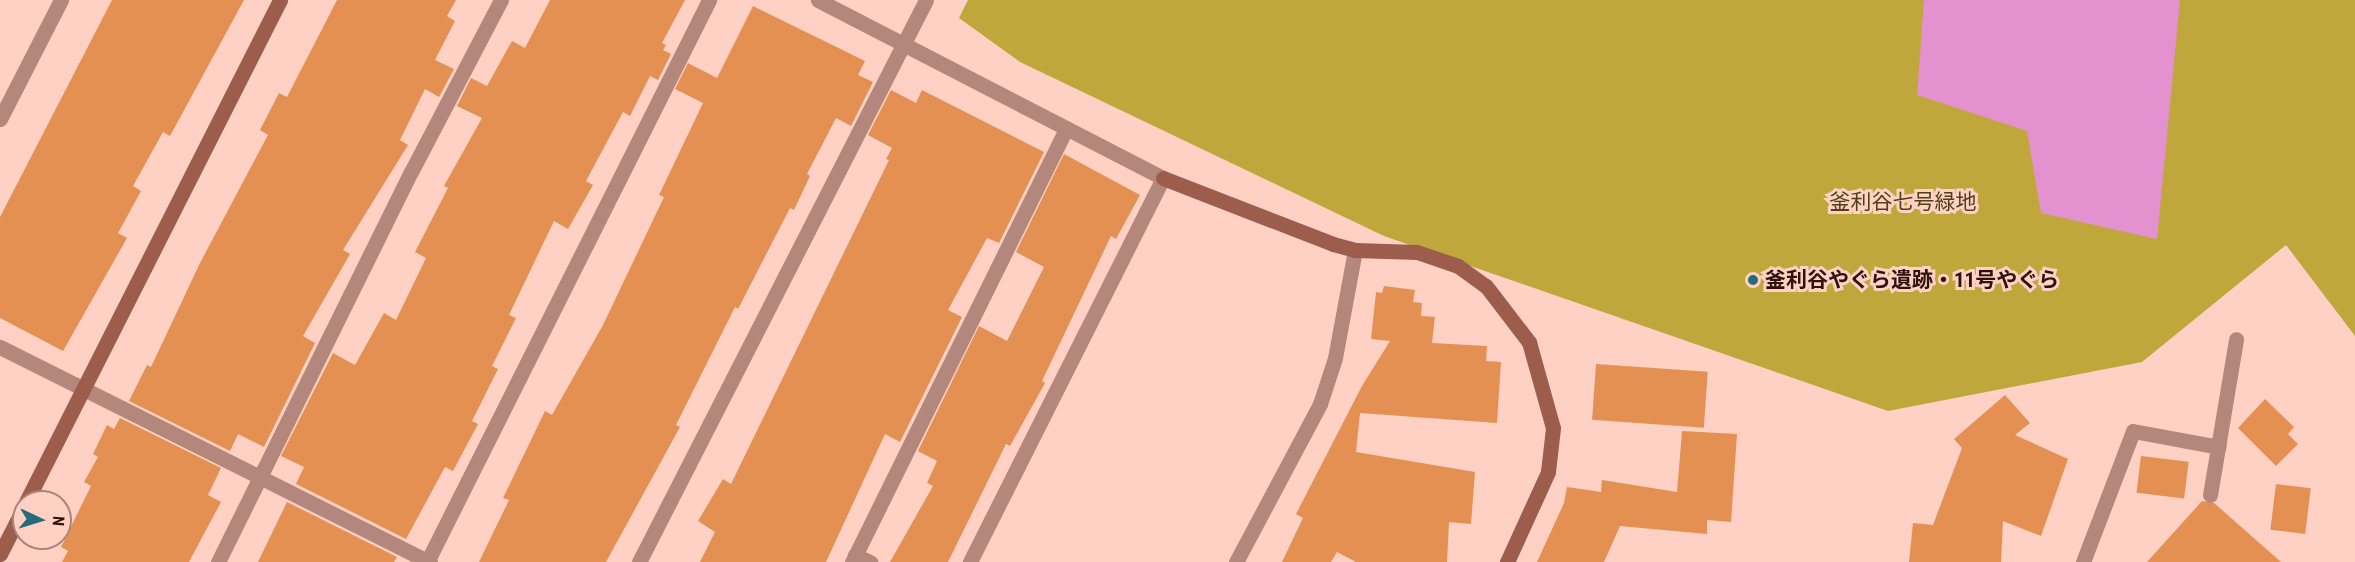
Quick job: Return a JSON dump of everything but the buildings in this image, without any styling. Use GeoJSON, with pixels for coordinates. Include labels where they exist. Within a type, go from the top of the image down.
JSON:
{"type":"FeatureCollection","features":[{"type":"Feature","properties":{"kind":"street"},"geometry":{"type":"LineString","coordinates":[[0,119],[61,0]]}},
{"type":"Feature","properties":{"kind":"street"},"geometry":{"type":"LineString","coordinates":[[33,490],[280,0]]}},
{"type":"Feature","properties":{"kind":"street"},"geometry":{"type":"LineString","coordinates":[[218,562],[411,172],[501,0]]}},
{"type":"Feature","properties":{"kind":"street"},"geometry":{"type":"LineString","coordinates":[[0,347],[83,390],[262,476],[428,562],[709,0]]}},
{"type":"Feature","properties":{"kind":"street"},"geometry":{"type":"LineString","coordinates":[[818,0],[1163,178],[1354,250],[1417,252],[1458,266],[1486,286],[1529,342],[1553,428],[1548,472],[1507,562]]}},
{"type":"Feature","properties":{"kind":"street"},"geometry":{"type":"LineString","coordinates":[[639,562],[926,0]]}},
{"type":"Feature","properties":{"kind":"street"},"geometry":{"type":"LineString","coordinates":[[870,562],[853,559],[1066,129]]}},
{"type":"Feature","properties":{"kind":"street"},"geometry":{"type":"LineString","coordinates":[[970,562],[1163,178]]}},
{"type":"Feature","properties":{"kind":"street"},"geometry":{"type":"LineString","coordinates":[[1236,562],[1320,404],[1335,358],[1354,250]]}},
{"type":"Feature","properties":{"kind":"street"},"geometry":{"type":"LineString","coordinates":[[2210,495],[2236,339]]}},
{"type":"Feature","properties":{"kind":"street"},"geometry":{"type":"LineString","coordinates":[[2083,562],[2133,431],[2219,447]]}},
{"type":"Feature","properties":{"kind":"street"},"geometry":{"type":"LineString","coordinates":[[0,554],[12,530]]}},
{"type":"Feature","properties":{"kind":"green space","name":"釜利谷七号緑地"},"geometry":{"type":"Polygon","coordinates":[[[968,0],[2355,0],[2355,336],[2286,245],[2142,362],[1888,411],[1384,236],[1020,62],[959,18],[968,0]]]}},
{"type":"Feature","properties":{"kind":"shaded area"},"geometry":{"type":"Polygon","coordinates":[[[1924,0],[2180,0],[2157,239],[2041,213],[2027,131],[1917,95],[1924,0]]]}},
{"type":"Feature","properties":{"kind":"place","name":"釜利谷やぐら遺跡・11号やぐら"},"geometry":{"type":"Point","coordinates":[1753,280]}}]}
